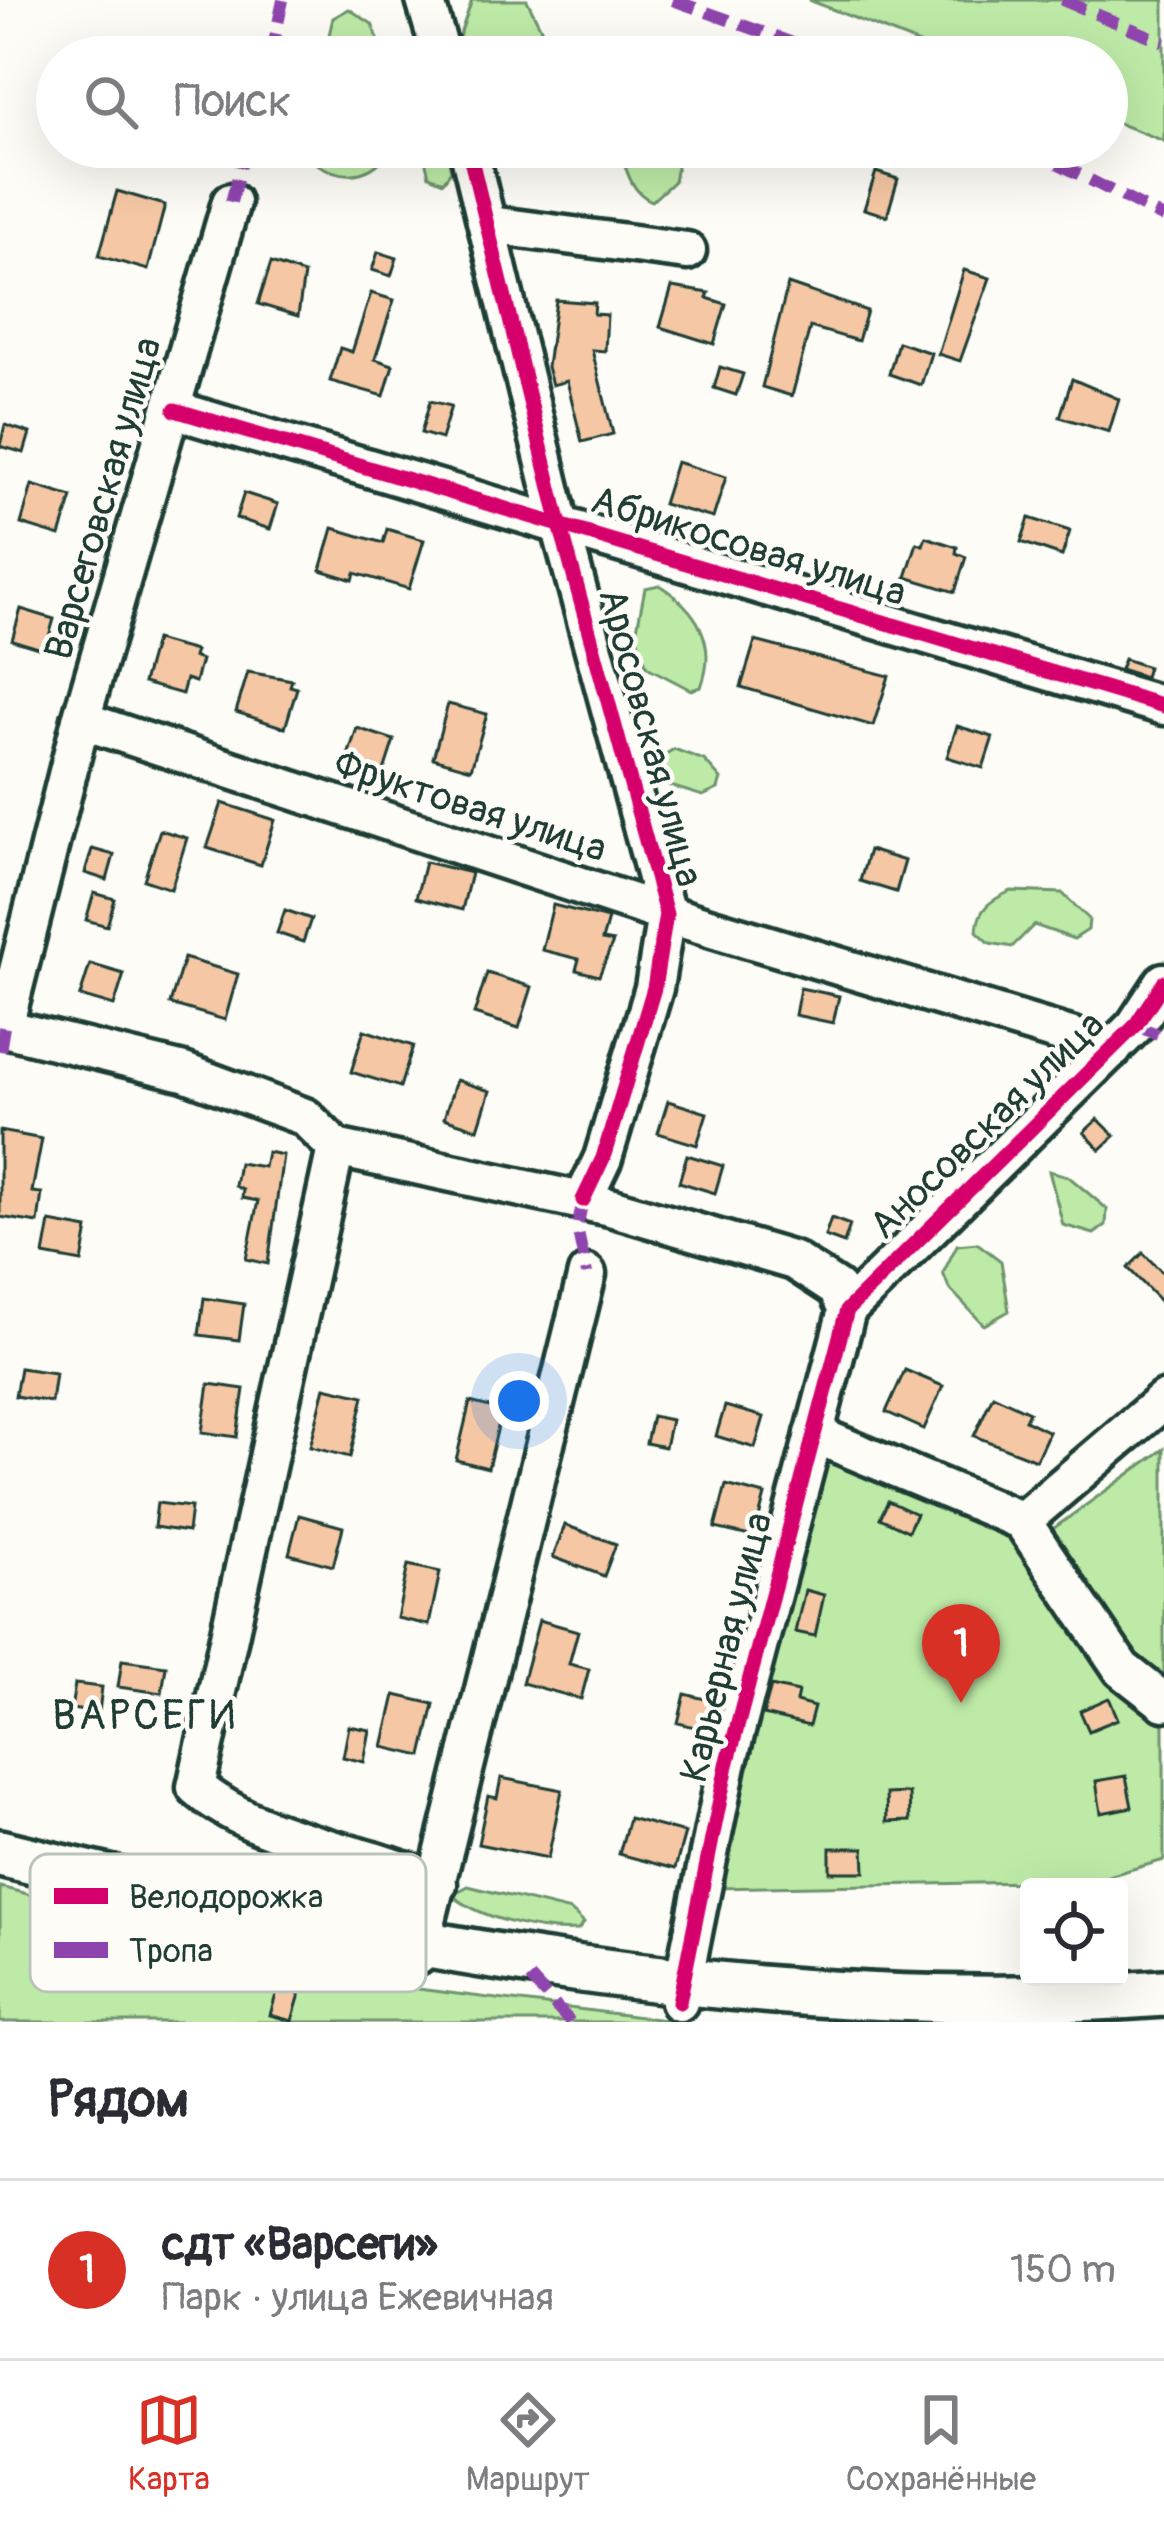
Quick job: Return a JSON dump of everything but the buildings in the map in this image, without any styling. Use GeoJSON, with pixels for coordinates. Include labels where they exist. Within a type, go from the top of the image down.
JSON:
{"type":"FeatureCollection","features":[{"type":"Feature","properties":{"kind":"main road"},"geometry":{"type":"LineString","coordinates":[[0,1853],[30,1860]]}},
{"type":"Feature","properties":{"kind":"main road"},"geometry":{"type":"LineString","coordinates":[[426,1957],[680,2002],[928,2020],[1100,2004],[1164,1993]]}},
{"type":"Feature","properties":{"kind":"street"},"geometry":{"type":"LineString","coordinates":[[425,0],[436,36]]}},
{"type":"Feature","properties":{"kind":"street","name":"Аросовская улица"},"geometry":{"type":"LineString","coordinates":[[474,168],[559,521],[667,914],[654,988],[603,1157],[583,1200]]}},
{"type":"Feature","properties":{"kind":"street","name":"Варсеговская улица"},"geometry":{"type":"LineString","coordinates":[[2,1027],[81,720],[175,410],[231,202]]}},
{"type":"Feature","properties":{"kind":"street"},"geometry":{"type":"LineString","coordinates":[[490,225],[687,251]]}},
{"type":"Feature","properties":{"kind":"street","name":"Абрикосовая улица"},"geometry":{"type":"LineString","coordinates":[[175,410],[559,521],[1164,706]]}},
{"type":"Feature","properties":{"kind":"street","name":"Фруктовая улица"},"geometry":{"type":"LineString","coordinates":[[81,720],[667,914],[1112,1049]]}},
{"type":"Feature","properties":{"kind":"street","name":"Аносовская улица"},"geometry":{"type":"LineString","coordinates":[[847,1310],[928,1224],[1112,1049],[1164,982]]}},
{"type":"Feature","properties":{"kind":"street"},"geometry":{"type":"LineString","coordinates":[[2,1027],[184,1072],[305,1118],[336,1148],[583,1200],[794,1262],[837,1289],[847,1310]]}},
{"type":"Feature","properties":{"kind":"street"},"geometry":{"type":"LineString","coordinates":[[336,1148],[196,1787],[229,1815],[360,1854]]}},
{"type":"Feature","properties":{"kind":"street"},"geometry":{"type":"LineString","coordinates":[[426,1927],[587,1274]]}},
{"type":"Feature","properties":{"kind":"street","name":"Карьерная улица"},"geometry":{"type":"LineString","coordinates":[[680,2002],[727,1765],[847,1310]]}},
{"type":"Feature","properties":{"kind":"street"},"geometry":{"type":"LineString","coordinates":[[1022,1521],[1164,1400]]}},
{"type":"Feature","properties":{"kind":"street"},"geometry":{"type":"LineString","coordinates":[[814,1434],[1022,1521],[1122,1670],[1164,1702]]}},
{"type":"Feature","properties":{"kind":"street"},"geometry":{"type":"LineString","coordinates":[[426,1879],[438,1884]]}},
{"type":"Feature","properties":{"kind":"green space"},"geometry":{"type":"Polygon","coordinates":[[[472,0],[527,0],[545,36],[459,36],[472,0]]]}},
{"type":"Feature","properties":{"kind":"green space"},"geometry":{"type":"Polygon","coordinates":[[[809,0],[1164,0],[1164,141],[1128,127],[1128,36],[899,36],[809,0]]]}},
{"type":"Feature","properties":{"kind":"green space"},"geometry":{"type":"Polygon","coordinates":[[[349,9],[372,24],[377,36],[329,36],[333,18],[349,9]]]}},
{"type":"Feature","properties":{"kind":"green space"},"geometry":{"type":"Polygon","coordinates":[[[324,168],[371,168],[360,173],[324,168]]]}},
{"type":"Feature","properties":{"kind":"green space"},"geometry":{"type":"Polygon","coordinates":[[[427,168],[450,168],[443,182],[429,176],[427,168]]]}},
{"type":"Feature","properties":{"kind":"green space"},"geometry":{"type":"Polygon","coordinates":[[[626,168],[677,168],[674,181],[652,201],[626,168]]]}},
{"type":"Feature","properties":{"kind":"green space"},"geometry":{"type":"Polygon","coordinates":[[[659,585],[684,605],[701,628],[707,656],[701,687],[691,690],[647,667],[636,634],[645,588],[659,585]]]}},
{"type":"Feature","properties":{"kind":"green space"},"geometry":{"type":"Polygon","coordinates":[[[674,749],[704,760],[721,779],[718,789],[703,796],[657,782],[653,762],[674,749]]]}},
{"type":"Feature","properties":{"kind":"green space"},"geometry":{"type":"Polygon","coordinates":[[[1011,891],[1062,893],[1089,919],[1088,930],[1074,939],[1034,925],[1012,947],[990,943],[977,931],[980,916],[1011,891]]]}},
{"type":"Feature","properties":{"kind":"green space"},"geometry":{"type":"Polygon","coordinates":[[[1049,1171],[1068,1176],[1107,1209],[1106,1225],[1094,1234],[1063,1225],[1049,1171]]]}},
{"type":"Feature","properties":{"kind":"green space"},"geometry":{"type":"Polygon","coordinates":[[[977,1243],[1001,1261],[1009,1311],[984,1325],[949,1288],[943,1273],[957,1245],[977,1243]]]}},
{"type":"Feature","properties":{"kind":"green space"},"geometry":{"type":"Polygon","coordinates":[[[1164,1449],[1164,1860],[1101,1878],[714,1888],[815,1456],[1029,1546],[1164,1449]]]}},
{"type":"Feature","properties":{"kind":"green space"},"geometry":{"type":"Polygon","coordinates":[[[468,1886],[571,1911],[584,1923],[578,1930],[563,1930],[495,1917],[452,1895],[468,1886]]]}},
{"type":"Feature","properties":{"kind":"green space"},"geometry":{"type":"Polygon","coordinates":[[[0,1887],[30,1895],[30,1992],[426,1990],[681,2022],[0,2022],[0,1887]]]}},
{"type":"Feature","properties":{"kind":"marked path"},"geometry":{"type":"LineString","coordinates":[[275,36],[283,0]]}},
{"type":"Feature","properties":{"kind":"marked path"},"geometry":{"type":"LineString","coordinates":[[673,0],[773,36]]}},
{"type":"Feature","properties":{"kind":"marked path"},"geometry":{"type":"LineString","coordinates":[[1062,0],[1164,42]]}},
{"type":"Feature","properties":{"kind":"marked path"},"geometry":{"type":"LineString","coordinates":[[231,202],[240,168]]}},
{"type":"Feature","properties":{"kind":"marked path"},"geometry":{"type":"LineString","coordinates":[[1067,168],[1164,218]]}},
{"type":"Feature","properties":{"kind":"marked path"},"geometry":{"type":"LineString","coordinates":[[1135,1026],[1164,1036]]}},
{"type":"Feature","properties":{"kind":"marked path"},"geometry":{"type":"LineString","coordinates":[[0,1051],[4,1027]]}},
{"type":"Feature","properties":{"kind":"marked path"},"geometry":{"type":"LineString","coordinates":[[583,1200],[577,1228],[587,1274]]}},
{"type":"Feature","properties":{"kind":"marked path"},"geometry":{"type":"LineString","coordinates":[[530,1978],[570,2022]]}},
{"type":"Feature","properties":{"kind":"cycle path"},"geometry":{"type":"LineString","coordinates":[[473,168],[559,521],[666,914],[654,988],[603,1158],[583,1200]]}},
{"type":"Feature","properties":{"kind":"cycle path"},"geometry":{"type":"LineString","coordinates":[[175,410],[1164,706]]}},
{"type":"Feature","properties":{"kind":"cycle path"},"geometry":{"type":"LineString","coordinates":[[679,2002],[727,1765],[847,1310],[1135,1026],[1164,982]]}},
{"type":"Feature","properties":{"kind":"place","name":"сдт «Варсеги»"},"geometry":{"type":"Point","coordinates":[961,1703]}},
{"type":"Feature","properties":{"kind":"district","name":"ВАРСЕГИ"},"geometry":{"type":"Point","coordinates":[145,1714]}}]}
